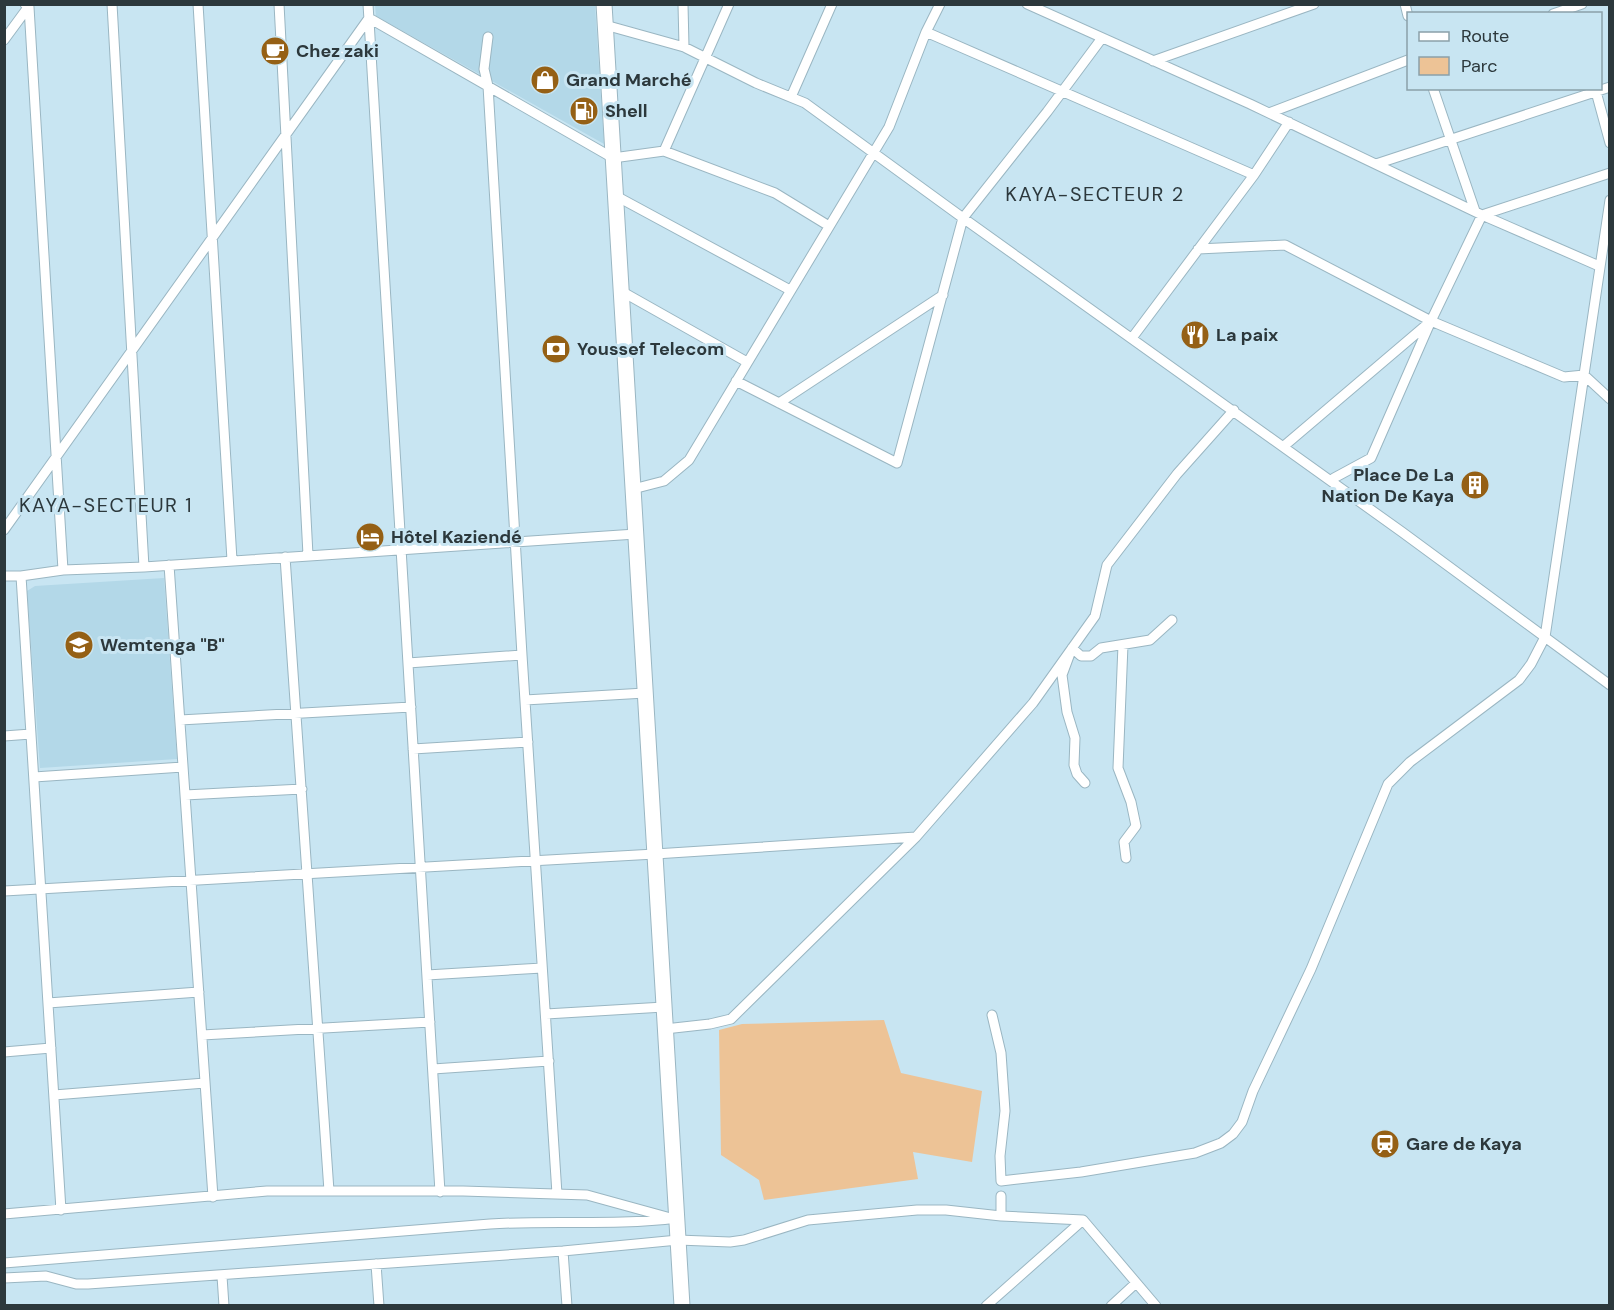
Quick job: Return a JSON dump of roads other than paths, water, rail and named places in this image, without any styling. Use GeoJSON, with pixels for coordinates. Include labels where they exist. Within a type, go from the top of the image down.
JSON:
{"type":"FeatureCollection","features":[{"type":"Feature","properties":{"kind":"main road"},"geometry":{"type":"LineString","coordinates":[[604,4],[682,1305]]}},
{"type":"Feature","properties":{"kind":"street"},"geometry":{"type":"LineString","coordinates":[[112,4],[144,567]]}},
{"type":"Feature","properties":{"kind":"street"},"geometry":{"type":"LineString","coordinates":[[198,4],[232,560]]}},
{"type":"Feature","properties":{"kind":"street"},"geometry":{"type":"LineString","coordinates":[[279,4],[308,555]]}},
{"type":"Feature","properties":{"kind":"street"},"geometry":{"type":"LineString","coordinates":[[368,4],[441,1192]]}},
{"type":"Feature","properties":{"kind":"street"},"geometry":{"type":"LineString","coordinates":[[682,4],[684,48]]}},
{"type":"Feature","properties":{"kind":"street"},"geometry":{"type":"LineString","coordinates":[[664,151],[729,4]]}},
{"type":"Feature","properties":{"kind":"street"},"geometry":{"type":"LineString","coordinates":[[791,97],[832,4]]}},
{"type":"Feature","properties":{"kind":"street"},"geometry":{"type":"LineString","coordinates":[[633,489],[664,482],[689,460],[889,127],[926,32],[940,4]]}},
{"type":"Feature","properties":{"kind":"street"},"geometry":{"type":"LineString","coordinates":[[1027,4],[1269,113],[1478,213],[1599,266]]}},
{"type":"Feature","properties":{"kind":"street"},"geometry":{"type":"LineString","coordinates":[[1038,9],[1050,4]]}},
{"type":"Feature","properties":{"kind":"street"},"geometry":{"type":"LineString","coordinates":[[1153,61],[1314,4]]}},
{"type":"Feature","properties":{"kind":"street"},"geometry":{"type":"LineString","coordinates":[[1569,9],[1582,4]]}},
{"type":"Feature","properties":{"kind":"street"},"geometry":{"type":"LineString","coordinates":[[4,40],[28,5]]}},
{"type":"Feature","properties":{"kind":"street"},"geometry":{"type":"LineString","coordinates":[[28,5],[63,570]]}},
{"type":"Feature","properties":{"kind":"street"},"geometry":{"type":"LineString","coordinates":[[4,530],[369,18]]}},
{"type":"Feature","properties":{"kind":"street"},"geometry":{"type":"LineString","coordinates":[[369,18],[613,158],[664,151],[775,193],[829,226]]}},
{"type":"Feature","properties":{"kind":"street"},"geometry":{"type":"LineString","coordinates":[[605,25],[684,48],[756,83],[805,103],[1284,446],[1610,685]]}},
{"type":"Feature","properties":{"kind":"street"},"geometry":{"type":"LineString","coordinates":[[926,32],[1254,175]]}},
{"type":"Feature","properties":{"kind":"street"},"geometry":{"type":"LineString","coordinates":[[488,37],[484,69],[488,86],[557,1194]]}},
{"type":"Feature","properties":{"kind":"street"},"geometry":{"type":"LineString","coordinates":[[736,381],[897,463],[963,218],[1102,38]]}},
{"type":"Feature","properties":{"kind":"street"},"geometry":{"type":"LineString","coordinates":[[1269,113],[1407,60]]}},
{"type":"Feature","properties":{"kind":"street"},"geometry":{"type":"LineString","coordinates":[[1334,478],[1371,458],[1478,213],[1434,90]]}},
{"type":"Feature","properties":{"kind":"street"},"geometry":{"type":"LineString","coordinates":[[1376,164],[1596,90],[1610,143]]}},
{"type":"Feature","properties":{"kind":"street"},"geometry":{"type":"LineString","coordinates":[[1132,338],[1254,175],[1288,122]]}},
{"type":"Feature","properties":{"kind":"street"},"geometry":{"type":"LineString","coordinates":[[1478,213],[1610,173]]}},
{"type":"Feature","properties":{"kind":"street"},"geometry":{"type":"LineString","coordinates":[[616,196],[790,290]]}},
{"type":"Feature","properties":{"kind":"street"},"geometry":{"type":"LineString","coordinates":[[992,1015],[1001,1053],[1004,1101],[1004,1128],[1000,1156],[1001,1181],[1081,1172],[1195,1153],[1221,1143],[1233,1134],[1242,1122],[1253,1091],[1311,969],[1388,784],[1410,762],[1519,680],[1531,664],[1545,636],[1610,200]]}},
{"type":"Feature","properties":{"kind":"street"},"geometry":{"type":"LineString","coordinates":[[1198,249],[1285,245],[1431,321],[1564,377],[1584,375],[1610,399]]}},
{"type":"Feature","properties":{"kind":"street"},"geometry":{"type":"LineString","coordinates":[[621,291],[747,362]]}},
{"type":"Feature","properties":{"kind":"street"},"geometry":{"type":"LineString","coordinates":[[779,403],[943,295]]}},
{"type":"Feature","properties":{"kind":"street"},"geometry":{"type":"LineString","coordinates":[[1284,446],[1431,321]]}},
{"type":"Feature","properties":{"kind":"street"},"geometry":{"type":"LineString","coordinates":[[665,1029],[731,1019],[916,837],[1033,703],[1095,616],[1107,565],[1177,474],[1234,410]]}},
{"type":"Feature","properties":{"kind":"street"},"geometry":{"type":"LineString","coordinates":[[4,576],[63,570],[144,567],[636,534]]}},
{"type":"Feature","properties":{"kind":"street"},"geometry":{"type":"LineString","coordinates":[[285,557],[330,1191]]}},
{"type":"Feature","properties":{"kind":"street"},"geometry":{"type":"LineString","coordinates":[[169,565],[213,1197]]}},
{"type":"Feature","properties":{"kind":"street"},"geometry":{"type":"LineString","coordinates":[[21,576],[61,1210]]}},
{"type":"Feature","properties":{"kind":"street"},"geometry":{"type":"LineString","coordinates":[[1072,648],[1081,656],[1091,656],[1101,648],[1150,640],[1172,620]]}},
{"type":"Feature","properties":{"kind":"street"},"geometry":{"type":"LineString","coordinates":[[1124,645],[1118,768],[1131,802],[1136,826],[1124,842],[1126,858]]}},
{"type":"Feature","properties":{"kind":"street"},"geometry":{"type":"LineString","coordinates":[[1072,648],[1062,675],[1067,712],[1075,738],[1074,765],[1084,783]]}},
{"type":"Feature","properties":{"kind":"street"},"geometry":{"type":"LineString","coordinates":[[408,663],[522,655]]}},
{"type":"Feature","properties":{"kind":"street"},"geometry":{"type":"LineString","coordinates":[[525,700],[645,693]]}},
{"type":"Feature","properties":{"kind":"street"},"geometry":{"type":"LineString","coordinates":[[180,720],[411,707]]}},
{"type":"Feature","properties":{"kind":"street"},"geometry":{"type":"LineString","coordinates":[[4,736],[31,734]]}},
{"type":"Feature","properties":{"kind":"street"},"geometry":{"type":"LineString","coordinates":[[413,749],[528,742]]}},
{"type":"Feature","properties":{"kind":"street"},"geometry":{"type":"LineString","coordinates":[[34,777],[183,767]]}},
{"type":"Feature","properties":{"kind":"street"},"geometry":{"type":"LineString","coordinates":[[185,795],[302,789]]}},
{"type":"Feature","properties":{"kind":"street"},"geometry":{"type":"LineString","coordinates":[[4,891],[655,855],[916,837]]}},
{"type":"Feature","properties":{"kind":"street"},"geometry":{"type":"LineString","coordinates":[[427,975],[542,968]]}},
{"type":"Feature","properties":{"kind":"street"},"geometry":{"type":"LineString","coordinates":[[48,1003],[199,992]]}},
{"type":"Feature","properties":{"kind":"street"},"geometry":{"type":"LineString","coordinates":[[546,1014],[664,1007]]}},
{"type":"Feature","properties":{"kind":"street"},"geometry":{"type":"LineString","coordinates":[[202,1035],[430,1022]]}},
{"type":"Feature","properties":{"kind":"street"},"geometry":{"type":"LineString","coordinates":[[4,1052],[51,1048]]}},
{"type":"Feature","properties":{"kind":"street"},"geometry":{"type":"LineString","coordinates":[[433,1069],[549,1061]]}},
{"type":"Feature","properties":{"kind":"street"},"geometry":{"type":"LineString","coordinates":[[54,1095],[205,1083]]}},
{"type":"Feature","properties":{"kind":"street"},"geometry":{"type":"LineString","coordinates":[[4,1214],[267,1191],[330,1191],[587,1195],[675,1218]]}},
{"type":"Feature","properties":{"kind":"street"},"geometry":{"type":"LineString","coordinates":[[1001,1196],[1001,1216]]}},
{"type":"Feature","properties":{"kind":"street"},"geometry":{"type":"LineString","coordinates":[[4,1278],[46,1276],[76,1284],[88,1284],[563,1251],[678,1240],[736,1241],[808,1220],[917,1210],[946,1210],[1001,1216],[1083,1220],[1156,1305]]}},
{"type":"Feature","properties":{"kind":"street"},"geometry":{"type":"LineString","coordinates":[[4,1263],[319,1236],[509,1223],[675,1218]]}},
{"type":"Feature","properties":{"kind":"street"},"geometry":{"type":"LineString","coordinates":[[986,1305],[1083,1220]]}},
{"type":"Feature","properties":{"kind":"street"},"geometry":{"type":"LineString","coordinates":[[563,1251],[567,1305]]}},
{"type":"Feature","properties":{"kind":"street"},"geometry":{"type":"LineString","coordinates":[[376,1264],[379,1305]]}},
{"type":"Feature","properties":{"kind":"street"},"geometry":{"type":"LineString","coordinates":[[222,1276],[224,1305]]}},
{"type":"Feature","properties":{"kind":"street"},"geometry":{"type":"LineString","coordinates":[[1111,1305],[1136,1283]]}},
{"type":"Feature","properties":{"kind":"place","name":"Chez zaki"},"geometry":{"type":"Point","coordinates":[275,51]}},
{"type":"Feature","properties":{"kind":"place","name":"Grand Marché"},"geometry":{"type":"Point","coordinates":[545,80]}},
{"type":"Feature","properties":{"kind":"place","name":"Shell"},"geometry":{"type":"Point","coordinates":[584,111]}},
{"type":"Feature","properties":{"kind":"place","name":"La paix"},"geometry":{"type":"Point","coordinates":[1195,335]}},
{"type":"Feature","properties":{"kind":"place","name":"Youssef Telecom"},"geometry":{"type":"Point","coordinates":[556,349]}},
{"type":"Feature","properties":{"kind":"place","name":"Place De La Nation De Kaya"},"geometry":{"type":"Point","coordinates":[1475,485]}},
{"type":"Feature","properties":{"kind":"place","name":"Hôtel Kaziendé"},"geometry":{"type":"Point","coordinates":[370,537]}},
{"type":"Feature","properties":{"kind":"place","name":"Wemtenga \"B\""},"geometry":{"type":"Point","coordinates":[79,645]}},
{"type":"Feature","properties":{"kind":"place","name":"Gare de Kaya"},"geometry":{"type":"Point","coordinates":[1385,1144]}},
{"type":"Feature","properties":{"kind":"district","name":"KAYA-SECTEUR 2"},"geometry":{"type":"Point","coordinates":[1095,194]}},
{"type":"Feature","properties":{"kind":"district","name":"KAYA-SECTEUR 1"},"geometry":{"type":"Point","coordinates":[106,505]}}]}
